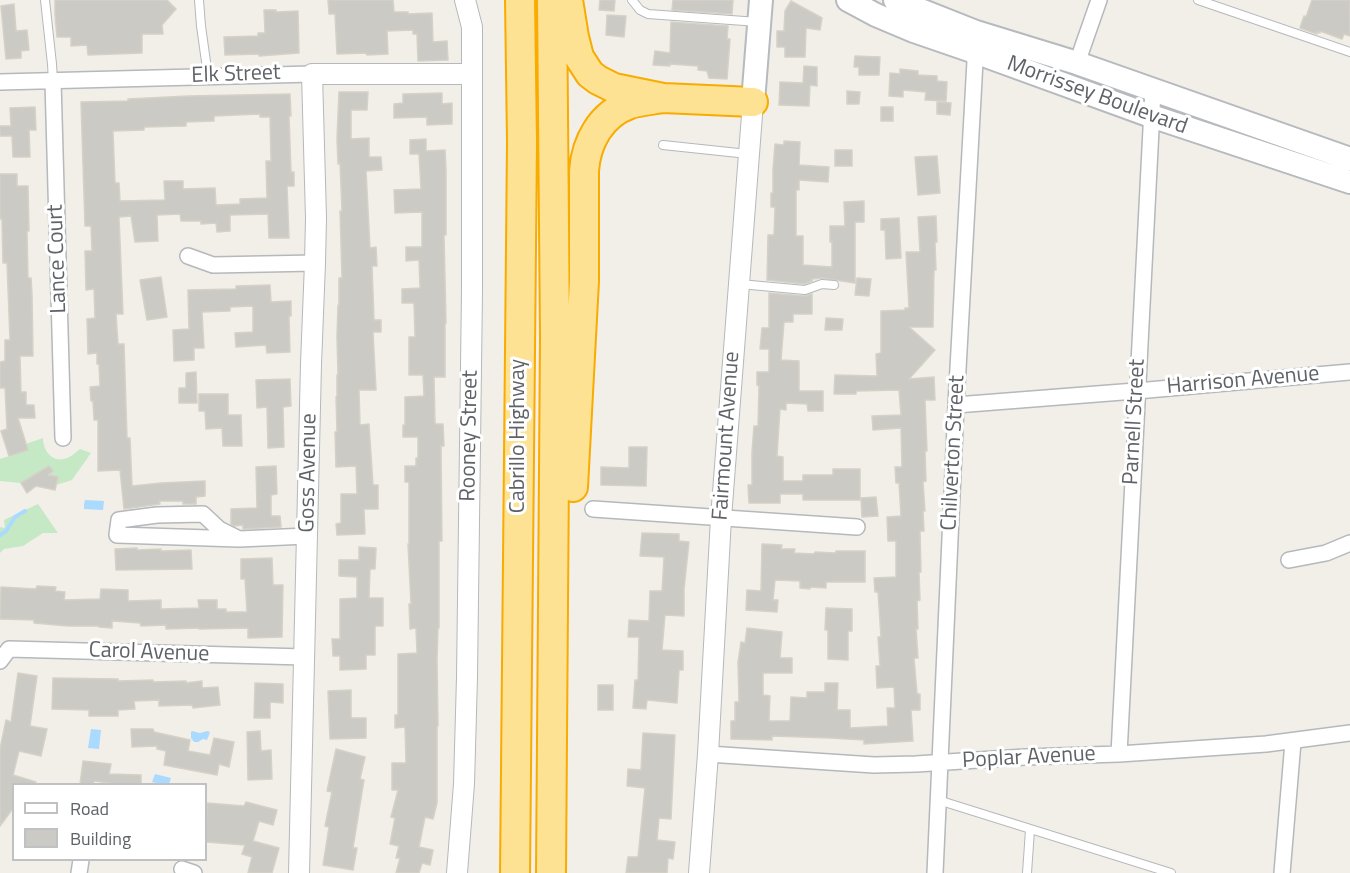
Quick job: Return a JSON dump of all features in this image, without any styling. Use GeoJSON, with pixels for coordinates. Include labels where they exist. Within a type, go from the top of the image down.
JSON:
{"type":"FeatureCollection","features":[{"type":"Feature","properties":{"kind":"highway"},"geometry":{"type":"LineString","coordinates":[[501,0],[507,98],[520,198]]}},
{"type":"Feature","properties":{"kind":"highway","name":"Cabrillo Highway"},"geometry":{"type":"LineString","coordinates":[[515,873],[522,98],[520,0]]}},
{"type":"Feature","properties":{"kind":"highway","name":"Cabrillo Highway"},"geometry":{"type":"LineString","coordinates":[[551,873],[555,279],[552,0]]}},
{"type":"Feature","properties":{"kind":"highway"},"geometry":{"type":"LineString","coordinates":[[568,0],[579,57],[590,74],[598,80],[614,88],[663,98],[753,102]]}},
{"type":"Feature","properties":{"kind":"highway"},"geometry":{"type":"LineString","coordinates":[[553,611],[571,522],[584,281],[586,153],[598,128],[612,114],[629,105],[663,98]]}},
{"type":"Feature","properties":{"kind":"main road","name":"Morrissey Boulevard"},"geometry":{"type":"LineString","coordinates":[[848,0],[914,31],[1077,63],[1350,159]]}},
{"type":"Feature","properties":{"kind":"main road","name":"Morrissey Boulevard"},"geometry":{"type":"LineString","coordinates":[[895,0],[976,42],[1151,116],[1350,182]]}},
{"type":"Feature","properties":{"kind":"main road","name":"Fairmount Avenue"},"geometry":{"type":"LineString","coordinates":[[753,102],[761,11]]}},
{"type":"Feature","properties":{"kind":"street","name":"Rooney Street"},"geometry":{"type":"LineString","coordinates":[[457,873],[464,784],[467,677],[472,290],[472,27],[465,0]]}},
{"type":"Feature","properties":{"kind":"street"},"geometry":{"type":"LineString","coordinates":[[1077,63],[1099,0]]}},
{"type":"Feature","properties":{"kind":"street","name":"Chilverton Street"},"geometry":{"type":"LineString","coordinates":[[935,873],[956,405],[976,42]]}},
{"type":"Feature","properties":{"kind":"street","name":"Elk Street"},"geometry":{"type":"LineString","coordinates":[[0,81],[312,74],[471,74]]}},
{"type":"Feature","properties":{"kind":"street","name":"Goss Avenue"},"geometry":{"type":"LineString","coordinates":[[299,873],[316,218],[312,74]]}},
{"type":"Feature","properties":{"kind":"street","name":"Lance Court"},"geometry":{"type":"LineString","coordinates":[[53,81],[63,438]]}},
{"type":"Feature","properties":{"kind":"street","name":"Parnell Street"},"geometry":{"type":"LineString","coordinates":[[1119,754],[1153,90]]}},
{"type":"Feature","properties":{"kind":"street","name":"Fairmount Avenue"},"geometry":{"type":"LineString","coordinates":[[699,873],[721,518],[753,102]]}},
{"type":"Feature","properties":{"kind":"street"},"geometry":{"type":"LineString","coordinates":[[188,256],[213,265],[315,263]]}},
{"type":"Feature","properties":{"kind":"street","name":"Harrison Avenue"},"geometry":{"type":"LineString","coordinates":[[956,405],[1350,372]]}},
{"type":"Feature","properties":{"kind":"street"},"geometry":{"type":"LineString","coordinates":[[593,509],[857,527]]}},
{"type":"Feature","properties":{"kind":"street"},"geometry":{"type":"LineString","coordinates":[[238,539],[219,529],[203,514],[118,519],[117,535],[238,539],[307,536]]}},
{"type":"Feature","properties":{"kind":"street"},"geometry":{"type":"LineString","coordinates":[[1289,560],[1326,553],[1350,543]]}},
{"type":"Feature","properties":{"kind":"street","name":"Carol Avenue"},"geometry":{"type":"LineString","coordinates":[[0,661],[9,649],[304,657]]}},
{"type":"Feature","properties":{"kind":"street","name":"Poplar Avenue"},"geometry":{"type":"LineString","coordinates":[[708,754],[874,765],[940,763],[1293,742],[1350,733]]}},
{"type":"Feature","properties":{"kind":"street"},"geometry":{"type":"LineString","coordinates":[[1282,873],[1293,742]]}},
{"type":"Feature","properties":{"kind":"lane"},"geometry":{"type":"LineString","coordinates":[[45,0],[53,81]]}},
{"type":"Feature","properties":{"kind":"lane"},"geometry":{"type":"LineString","coordinates":[[199,0],[208,76]]}},
{"type":"Feature","properties":{"kind":"lane"},"geometry":{"type":"LineString","coordinates":[[632,0],[640,10],[648,14],[761,11]]}},
{"type":"Feature","properties":{"kind":"lane"},"geometry":{"type":"LineString","coordinates":[[1198,0],[1350,51]]}},
{"type":"Feature","properties":{"kind":"lane"},"geometry":{"type":"LineString","coordinates":[[663,145],[748,154]]}},
{"type":"Feature","properties":{"kind":"lane"},"geometry":{"type":"LineString","coordinates":[[738,284],[805,290],[822,284],[834,285]]}},
{"type":"Feature","properties":{"kind":"lane"},"geometry":{"type":"LineString","coordinates":[[938,800],[1171,873]]}},
{"type":"Feature","properties":{"kind":"lane"},"geometry":{"type":"LineString","coordinates":[[1027,873],[1030,830]]}},
{"type":"Feature","properties":{"kind":"green space"},"geometry":{"type":"Polygon","coordinates":[[[43,438],[49,455],[57,459],[69,457],[80,449],[91,453],[72,480],[56,485],[58,477],[39,473],[21,483],[0,481],[0,459],[28,450],[26,444],[43,438]]]}},
{"type":"Feature","properties":{"kind":"green space"},"geometry":{"type":"Polygon","coordinates":[[[38,504],[58,533],[43,533],[23,546],[4,549],[0,553],[0,527],[5,528],[4,520],[38,504]]]}},
{"type":"Feature","properties":{"kind":"water"},"geometry":{"type":"Polygon","coordinates":[[[85,500],[104,501],[103,510],[84,509],[85,500]]]}},
{"type":"Feature","properties":{"kind":"water"},"geometry":{"type":"Polygon","coordinates":[[[91,729],[101,730],[99,749],[88,748],[91,729]]]}},
{"type":"Feature","properties":{"kind":"water"},"geometry":{"type":"Polygon","coordinates":[[[192,731],[210,732],[207,740],[194,742],[191,738],[192,731]]]}},
{"type":"Feature","properties":{"kind":"water"},"geometry":{"type":"Polygon","coordinates":[[[155,774],[171,778],[169,783],[152,782],[155,774]]]}},
{"type":"Feature","properties":{"kind":"building"},"geometry":{"type":"Polygon","coordinates":[[[55,0],[167,0],[176,9],[162,25],[163,34],[142,34],[142,53],[88,55],[87,45],[71,46],[71,37],[57,37],[55,0]]]}},
{"type":"Feature","properties":{"kind":"building"},"geometry":{"type":"Polygon","coordinates":[[[328,0],[393,0],[394,12],[432,13],[433,42],[447,41],[448,60],[418,61],[417,34],[413,34],[413,30],[387,31],[388,54],[337,54],[335,14],[329,14],[328,0]]]}},
{"type":"Feature","properties":{"kind":"building"},"geometry":{"type":"Polygon","coordinates":[[[600,0],[615,0],[614,11],[599,10],[600,0]]]}},
{"type":"Feature","properties":{"kind":"building"},"geometry":{"type":"Polygon","coordinates":[[[673,0],[733,0],[732,14],[672,10],[673,0]]]}},
{"type":"Feature","properties":{"kind":"building"},"geometry":{"type":"Polygon","coordinates":[[[1312,0],[1350,0],[1350,36],[1344,34],[1342,39],[1320,31],[1317,34],[1300,28],[1312,0]]]}},
{"type":"Feature","properties":{"kind":"building"},"geometry":{"type":"Polygon","coordinates":[[[791,1],[822,18],[820,30],[806,28],[805,57],[785,57],[785,47],[777,47],[777,31],[784,31],[785,11],[791,1]]]}},
{"type":"Feature","properties":{"kind":"building"},"geometry":{"type":"Polygon","coordinates":[[[14,4],[16,31],[27,30],[29,50],[21,51],[21,58],[6,59],[1,6],[14,4]]]}},
{"type":"Feature","properties":{"kind":"building"},"geometry":{"type":"Polygon","coordinates":[[[264,10],[298,11],[299,53],[259,56],[259,54],[225,55],[224,37],[258,36],[258,33],[265,33],[264,10]]]}},
{"type":"Feature","properties":{"kind":"building"},"geometry":{"type":"Polygon","coordinates":[[[607,15],[626,16],[624,37],[606,35],[607,15]]]}},
{"type":"Feature","properties":{"kind":"building"},"geometry":{"type":"Polygon","coordinates":[[[671,22],[728,26],[727,39],[730,39],[727,79],[709,78],[707,71],[698,70],[698,66],[653,65],[655,51],[670,53],[671,22]]]}},
{"type":"Feature","properties":{"kind":"building"},"geometry":{"type":"Polygon","coordinates":[[[855,56],[880,57],[879,75],[859,75],[859,67],[854,67],[855,56]]]}},
{"type":"Feature","properties":{"kind":"building"},"geometry":{"type":"Polygon","coordinates":[[[804,66],[817,67],[817,86],[810,85],[809,106],[779,105],[780,82],[803,83],[804,66]]]}},
{"type":"Feature","properties":{"kind":"building"},"geometry":{"type":"Polygon","coordinates":[[[900,69],[918,71],[918,75],[937,76],[937,81],[947,82],[946,101],[925,100],[926,92],[903,90],[903,97],[889,96],[890,73],[900,74],[900,69]]]}},
{"type":"Feature","properties":{"kind":"building"},"geometry":{"type":"Polygon","coordinates":[[[847,91],[860,92],[859,104],[847,104],[847,91]]]}},
{"type":"Feature","properties":{"kind":"building"},"geometry":{"type":"Polygon","coordinates":[[[339,92],[368,92],[367,110],[351,110],[351,139],[369,138],[369,157],[381,157],[382,170],[366,171],[370,248],[376,247],[377,266],[372,266],[374,320],[381,320],[381,332],[373,332],[376,390],[359,390],[360,425],[369,424],[373,485],[378,485],[378,509],[364,509],[365,534],[337,535],[336,524],[341,523],[341,494],[357,494],[356,466],[336,467],[338,305],[339,278],[342,278],[340,211],[342,211],[337,139],[339,92]]]}},
{"type":"Feature","properties":{"kind":"building"},"geometry":{"type":"Polygon","coordinates":[[[442,93],[442,104],[452,103],[452,124],[427,125],[427,117],[394,118],[394,104],[403,103],[403,94],[442,93]]]}},
{"type":"Feature","properties":{"kind":"building"},"geometry":{"type":"Polygon","coordinates":[[[290,94],[291,172],[294,172],[294,186],[287,186],[289,238],[269,238],[268,214],[230,215],[230,231],[217,232],[216,223],[201,224],[201,221],[181,221],[180,214],[157,215],[158,241],[135,242],[131,216],[119,217],[123,314],[116,314],[118,344],[124,344],[127,438],[130,438],[132,486],[205,481],[205,496],[196,497],[196,504],[183,504],[183,501],[159,501],[160,504],[124,509],[120,470],[98,471],[98,420],[94,420],[90,387],[100,386],[99,364],[97,364],[97,353],[88,354],[87,319],[95,318],[94,289],[86,290],[85,251],[92,251],[91,226],[85,226],[81,102],[188,96],[290,94]],[[260,114],[214,116],[214,121],[186,122],[186,126],[144,127],[144,130],[113,131],[115,183],[119,183],[120,201],[165,200],[164,181],[183,181],[183,189],[215,188],[216,205],[240,204],[240,199],[267,198],[266,161],[271,161],[270,117],[260,117],[260,114]]]}},
{"type":"Feature","properties":{"kind":"building"},"geometry":{"type":"Polygon","coordinates":[[[937,102],[951,103],[950,115],[937,114],[937,102]]]}},
{"type":"Feature","properties":{"kind":"building"},"geometry":{"type":"Polygon","coordinates":[[[35,107],[36,130],[29,130],[30,157],[13,157],[12,136],[0,136],[0,126],[11,126],[10,108],[35,107]]]}},
{"type":"Feature","properties":{"kind":"building"},"geometry":{"type":"Polygon","coordinates":[[[881,107],[893,107],[893,121],[881,121],[881,107]]]}},
{"type":"Feature","properties":{"kind":"building"},"geometry":{"type":"Polygon","coordinates":[[[426,139],[426,151],[445,150],[446,170],[445,377],[434,377],[435,424],[443,424],[444,446],[441,446],[442,541],[439,541],[437,803],[433,819],[425,817],[419,847],[433,850],[430,865],[422,863],[419,873],[396,873],[400,858],[396,858],[399,846],[390,844],[395,818],[391,817],[398,790],[392,790],[392,763],[406,763],[405,727],[395,728],[395,715],[398,715],[398,654],[417,653],[416,628],[410,629],[409,482],[405,482],[405,466],[416,466],[418,437],[403,437],[403,425],[405,425],[405,397],[424,396],[423,375],[409,375],[409,337],[415,337],[414,303],[402,303],[402,289],[420,288],[419,260],[406,261],[406,247],[422,247],[422,212],[395,213],[394,190],[421,189],[419,154],[410,154],[410,140],[426,139]]]}},
{"type":"Feature","properties":{"kind":"building"},"geometry":{"type":"Polygon","coordinates":[[[784,141],[800,142],[799,165],[829,167],[828,182],[799,180],[799,190],[796,190],[796,236],[803,236],[803,265],[832,267],[830,226],[845,226],[844,202],[864,201],[864,222],[855,222],[855,283],[822,278],[812,279],[804,284],[767,280],[768,235],[774,235],[775,207],[771,207],[771,193],[773,193],[775,144],[784,145],[784,141]]]}},
{"type":"Feature","properties":{"kind":"building"},"geometry":{"type":"Polygon","coordinates":[[[835,150],[852,150],[852,166],[835,166],[835,150]]]}},
{"type":"Feature","properties":{"kind":"building"},"geometry":{"type":"Polygon","coordinates":[[[937,156],[940,193],[918,195],[915,157],[937,156]]]}},
{"type":"Feature","properties":{"kind":"building"},"geometry":{"type":"Polygon","coordinates":[[[0,174],[17,174],[17,186],[28,186],[28,278],[31,278],[32,294],[33,356],[20,356],[21,392],[26,392],[26,405],[34,405],[35,418],[18,418],[28,450],[9,456],[1,431],[7,429],[5,388],[0,388],[0,362],[5,361],[5,340],[10,340],[7,263],[3,263],[2,219],[0,219],[0,174]]]}},
{"type":"Feature","properties":{"kind":"building"},"geometry":{"type":"Polygon","coordinates":[[[936,216],[933,327],[909,327],[935,350],[909,379],[934,377],[935,400],[925,400],[927,451],[925,451],[926,481],[923,482],[925,511],[923,511],[924,531],[920,531],[920,600],[917,601],[918,629],[916,629],[918,658],[914,658],[917,694],[920,694],[920,710],[911,710],[913,741],[864,744],[864,740],[830,738],[772,736],[772,740],[731,739],[731,721],[735,721],[735,702],[739,702],[738,662],[741,642],[745,643],[747,628],[782,632],[780,658],[792,658],[792,673],[763,673],[763,695],[770,696],[769,721],[790,721],[791,697],[807,698],[807,692],[825,692],[825,683],[838,683],[837,710],[850,710],[850,728],[888,726],[887,708],[895,708],[894,687],[877,688],[876,666],[880,666],[878,637],[881,637],[878,592],[875,592],[874,578],[896,577],[896,541],[888,541],[887,517],[901,516],[899,483],[896,483],[895,467],[902,467],[901,428],[873,430],[872,416],[901,415],[899,390],[834,394],[835,375],[877,376],[876,354],[881,353],[881,311],[909,308],[906,252],[920,252],[918,217],[936,216]]]}},
{"type":"Feature","properties":{"kind":"building"},"geometry":{"type":"Polygon","coordinates":[[[899,218],[901,258],[886,259],[885,230],[881,230],[881,219],[899,218]]]}},
{"type":"Feature","properties":{"kind":"building"},"geometry":{"type":"Polygon","coordinates":[[[161,277],[167,317],[147,320],[140,280],[161,277]]]}},
{"type":"Feature","properties":{"kind":"building"},"geometry":{"type":"Polygon","coordinates":[[[857,278],[871,279],[869,296],[855,295],[857,278]]]}},
{"type":"Feature","properties":{"kind":"building"},"geometry":{"type":"Polygon","coordinates":[[[270,285],[271,302],[291,301],[290,352],[267,353],[266,345],[236,347],[235,333],[253,332],[253,306],[230,307],[230,311],[202,312],[204,348],[194,348],[194,360],[174,361],[173,330],[189,329],[188,290],[236,289],[236,286],[270,285]]]}},
{"type":"Feature","properties":{"kind":"building"},"geometry":{"type":"Polygon","coordinates":[[[769,293],[804,296],[812,294],[812,314],[793,314],[793,322],[784,322],[781,360],[799,361],[799,391],[823,391],[823,411],[808,411],[807,404],[786,403],[786,410],[780,409],[777,456],[783,457],[783,481],[803,481],[803,475],[833,475],[833,469],[860,469],[860,500],[803,500],[803,494],[780,494],[780,503],[749,503],[748,485],[752,485],[754,426],[758,426],[757,372],[769,372],[769,349],[760,349],[762,328],[769,328],[769,293]]]}},
{"type":"Feature","properties":{"kind":"building"},"geometry":{"type":"Polygon","coordinates":[[[826,318],[843,319],[842,330],[825,330],[826,318]]]}},
{"type":"Feature","properties":{"kind":"building"},"geometry":{"type":"Polygon","coordinates":[[[196,372],[197,403],[179,403],[179,388],[186,388],[186,373],[196,372]]]}},
{"type":"Feature","properties":{"kind":"building"},"geometry":{"type":"Polygon","coordinates":[[[290,379],[291,406],[283,407],[284,447],[268,448],[267,407],[257,408],[256,380],[290,379]]]}},
{"type":"Feature","properties":{"kind":"building"},"geometry":{"type":"Polygon","coordinates":[[[199,394],[228,394],[228,415],[241,415],[242,446],[223,446],[222,428],[206,429],[205,411],[199,411],[199,394]]]}},
{"type":"Feature","properties":{"kind":"building"},"geometry":{"type":"Polygon","coordinates":[[[629,447],[647,447],[646,486],[601,485],[601,467],[629,468],[629,447]]]}},
{"type":"Feature","properties":{"kind":"building"},"geometry":{"type":"Polygon","coordinates":[[[49,466],[53,471],[48,475],[58,477],[55,490],[36,486],[27,493],[21,483],[49,466]]]}},
{"type":"Feature","properties":{"kind":"building"},"geometry":{"type":"Polygon","coordinates":[[[276,466],[277,494],[271,495],[271,516],[280,516],[281,527],[243,529],[243,525],[231,524],[231,509],[257,508],[256,467],[276,466]]]}},
{"type":"Feature","properties":{"kind":"building"},"geometry":{"type":"Polygon","coordinates":[[[876,497],[878,516],[862,517],[861,498],[876,497]]]}},
{"type":"Feature","properties":{"kind":"building"},"geometry":{"type":"Polygon","coordinates":[[[642,533],[679,534],[679,541],[689,542],[684,589],[684,616],[665,615],[662,650],[683,651],[683,670],[679,670],[677,703],[647,700],[646,709],[633,708],[635,680],[638,680],[639,637],[628,637],[629,620],[649,621],[650,591],[662,591],[664,557],[640,556],[642,533]]]}},
{"type":"Feature","properties":{"kind":"building"},"geometry":{"type":"Polygon","coordinates":[[[762,544],[782,545],[781,549],[795,549],[794,553],[865,551],[865,582],[826,582],[826,588],[810,587],[810,589],[800,588],[800,581],[775,580],[773,600],[778,600],[777,612],[746,610],[747,590],[761,591],[762,544]]]}},
{"type":"Feature","properties":{"kind":"building"},"geometry":{"type":"Polygon","coordinates":[[[359,547],[376,548],[375,569],[370,569],[369,598],[383,598],[383,626],[375,626],[375,655],[366,655],[366,669],[340,670],[340,656],[333,656],[332,639],[340,639],[340,599],[357,598],[357,577],[339,576],[339,560],[359,560],[359,547]]]}},
{"type":"Feature","properties":{"kind":"building"},"geometry":{"type":"Polygon","coordinates":[[[137,548],[137,550],[161,549],[161,551],[191,550],[192,569],[116,570],[115,549],[137,548]]]}},
{"type":"Feature","properties":{"kind":"building"},"geometry":{"type":"Polygon","coordinates":[[[272,558],[273,585],[283,585],[282,637],[248,638],[248,628],[166,629],[166,625],[141,626],[140,623],[112,621],[112,628],[0,619],[1,587],[36,589],[37,586],[56,587],[55,591],[65,592],[64,600],[100,599],[101,589],[128,590],[128,601],[161,600],[161,609],[199,608],[198,600],[217,600],[217,609],[226,609],[226,612],[247,612],[245,579],[241,579],[241,559],[272,558]]]}},
{"type":"Feature","properties":{"kind":"building"},"geometry":{"type":"Polygon","coordinates":[[[826,608],[852,609],[852,631],[848,631],[848,660],[828,659],[828,630],[825,630],[826,608]]]}},
{"type":"Feature","properties":{"kind":"building"},"geometry":{"type":"Polygon","coordinates":[[[18,673],[37,676],[30,726],[47,729],[41,756],[19,751],[13,775],[36,782],[12,783],[12,810],[0,826],[0,749],[6,720],[11,722],[18,673]]]}},
{"type":"Feature","properties":{"kind":"building"},"geometry":{"type":"Polygon","coordinates":[[[53,678],[186,681],[186,683],[202,681],[202,688],[218,687],[220,705],[193,708],[192,705],[159,706],[159,700],[134,701],[135,709],[118,710],[118,716],[89,716],[89,710],[52,709],[53,678]]]}},
{"type":"Feature","properties":{"kind":"building"},"geometry":{"type":"Polygon","coordinates":[[[255,683],[283,684],[283,703],[270,702],[270,718],[254,718],[255,683]]]}},
{"type":"Feature","properties":{"kind":"building"},"geometry":{"type":"Polygon","coordinates":[[[598,685],[613,685],[613,710],[598,710],[598,685]]]}},
{"type":"Feature","properties":{"kind":"building"},"geometry":{"type":"Polygon","coordinates":[[[351,690],[351,718],[366,718],[366,738],[330,739],[328,691],[351,690]]]}},
{"type":"Feature","properties":{"kind":"building"},"geometry":{"type":"Polygon","coordinates":[[[131,729],[153,729],[154,732],[190,740],[188,751],[210,755],[214,738],[234,742],[229,767],[219,764],[217,775],[164,765],[166,751],[157,749],[157,746],[132,747],[131,729]]]}},
{"type":"Feature","properties":{"kind":"building"},"geometry":{"type":"Polygon","coordinates":[[[260,731],[261,751],[271,750],[272,779],[248,780],[247,732],[260,731]]]}},
{"type":"Feature","properties":{"kind":"building"},"geometry":{"type":"Polygon","coordinates":[[[643,733],[675,735],[671,819],[659,818],[657,840],[675,842],[673,859],[668,858],[667,873],[626,873],[628,857],[638,857],[645,788],[627,786],[628,769],[641,770],[643,733]]]}},
{"type":"Feature","properties":{"kind":"building"},"geometry":{"type":"Polygon","coordinates":[[[336,749],[365,757],[360,779],[364,780],[353,848],[357,848],[353,870],[323,865],[329,827],[325,826],[332,792],[327,791],[336,749]]]}},
{"type":"Feature","properties":{"kind":"building"},"geometry":{"type":"Polygon","coordinates":[[[83,761],[111,764],[109,774],[141,775],[141,783],[94,781],[93,783],[80,783],[83,761]]]}},
{"type":"Feature","properties":{"kind":"building"},"geometry":{"type":"Polygon","coordinates":[[[246,802],[277,810],[273,825],[259,821],[253,841],[279,848],[272,873],[248,873],[252,857],[242,854],[245,845],[207,842],[207,803],[244,806],[246,802]]]}},
{"type":"Feature","properties":{"kind":"waterway"},"geometry":{"type":"LineString","coordinates":[[0,535],[6,531],[15,517],[25,511]]}}]}
